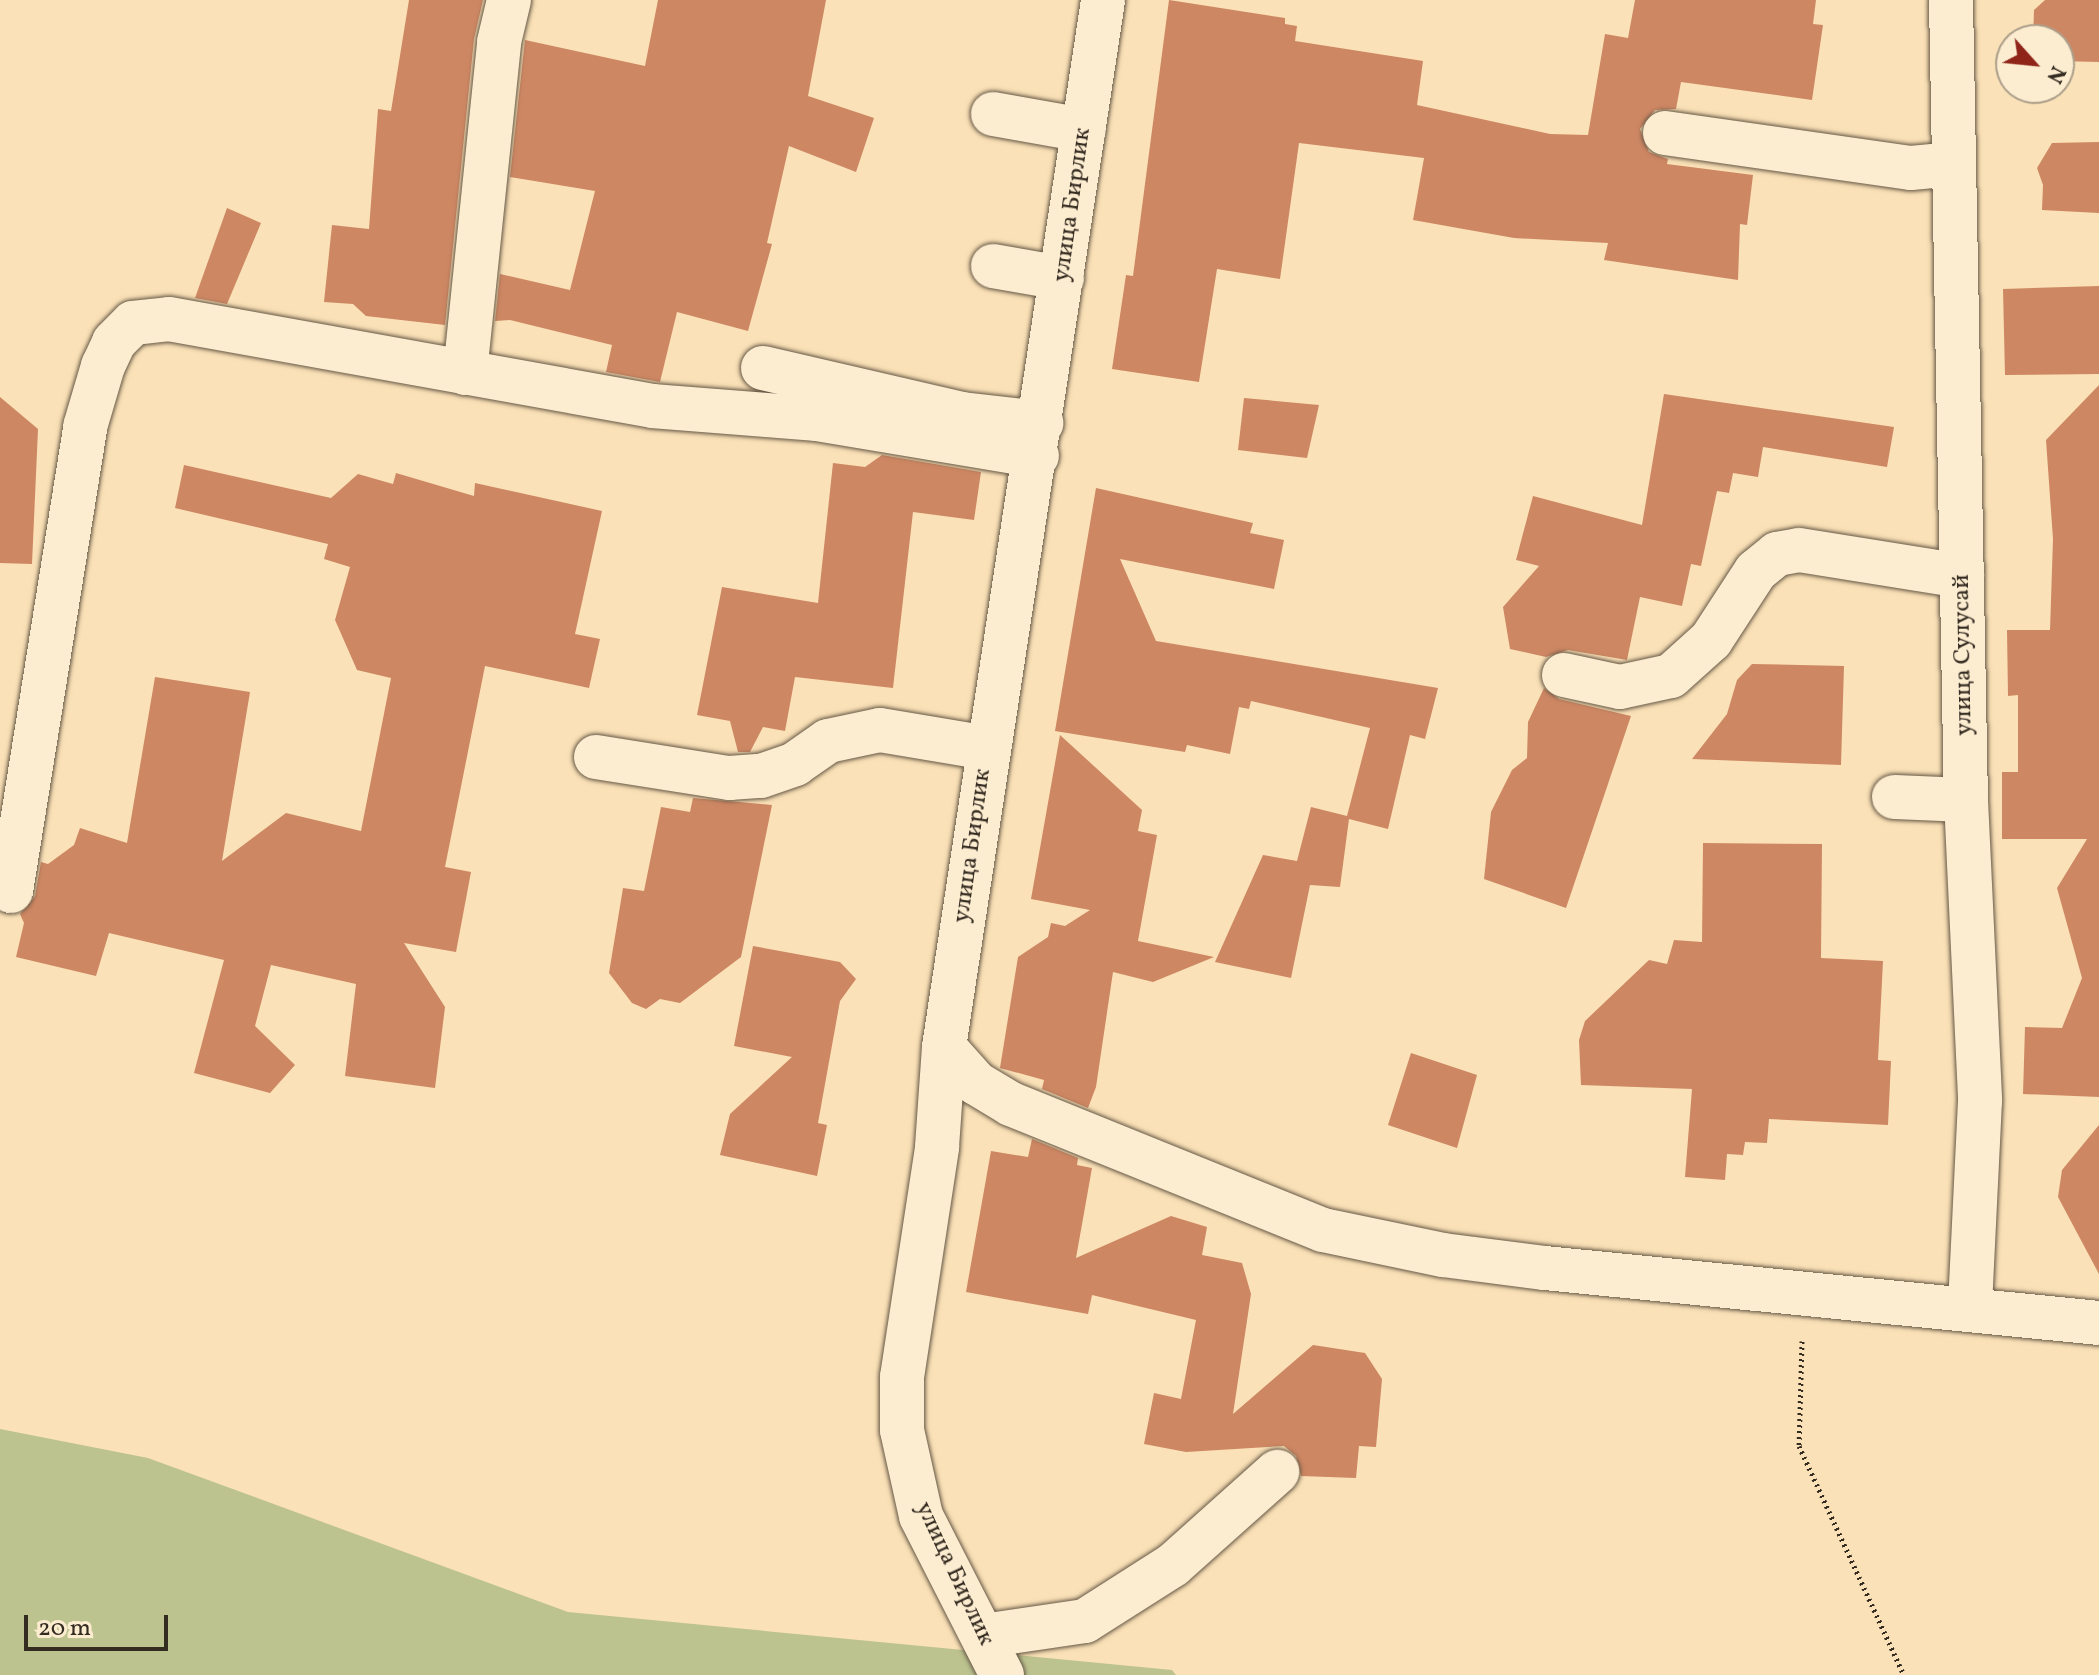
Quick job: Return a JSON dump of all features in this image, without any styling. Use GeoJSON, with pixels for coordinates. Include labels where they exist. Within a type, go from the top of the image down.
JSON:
{"type":"FeatureCollection","features":[{"type":"Feature","properties":{"kind":"street"},"geometry":{"type":"LineString","coordinates":[[465,373],[499,42],[509,0]]}},
{"type":"Feature","properties":{"kind":"street","name":"улица Бирлик"},"geometry":{"type":"LineString","coordinates":[[1002,1675],[921,1516],[902,1430],[902,1377],[937,1147],[944,1047],[988,748],[1039,439],[1103,0]]}},
{"type":"Feature","properties":{"kind":"street","name":"улица Сулусай"},"geometry":{"type":"LineString","coordinates":[[1951,0],[1966,800],[1980,1101],[1970,1309]]}},
{"type":"Feature","properties":{"kind":"street"},"geometry":{"type":"LineString","coordinates":[[993,114],[1084,130]]}},
{"type":"Feature","properties":{"kind":"street"},"geometry":{"type":"LineString","coordinates":[[1665,133],[1911,168],[1954,164]]}},
{"type":"Feature","properties":{"kind":"street"},"geometry":{"type":"LineString","coordinates":[[993,266],[1062,278]]}},
{"type":"Feature","properties":{"kind":"street"},"geometry":{"type":"LineString","coordinates":[[11,891],[85,427],[114,342],[133,323],[169,319],[652,406],[1039,439]]}},
{"type":"Feature","properties":{"kind":"street"},"geometry":{"type":"LineString","coordinates":[[763,368],[962,414],[1039,439]]}},
{"type":"Feature","properties":{"kind":"street"},"geometry":{"type":"LineString","coordinates":[[1564,675],[1620,687],[1671,676],[1711,640],[1756,571],[1777,554],[1799,550],[1962,576]]}},
{"type":"Feature","properties":{"kind":"street"},"geometry":{"type":"LineString","coordinates":[[596,757],[729,778],[761,776],[795,764],[828,741],[880,730],[988,748]]}},
{"type":"Feature","properties":{"kind":"street"},"geometry":{"type":"LineString","coordinates":[[1894,797],[1966,800]]}},
{"type":"Feature","properties":{"kind":"street"},"geometry":{"type":"LineString","coordinates":[[944,1047],[976,1083],[1011,1104],[1323,1230],[1443,1255],[1804,1296],[2099,1323]]}},
{"type":"Feature","properties":{"kind":"street"},"geometry":{"type":"LineString","coordinates":[[983,1636],[1085,1621],[1173,1565],[1277,1472]]}},
{"type":"Feature","properties":{"kind":"path"},"geometry":{"type":"LineString","coordinates":[[1804,1296],[1799,1446],[1904,1675]]}},
{"type":"Feature","properties":{"kind":"green space"},"geometry":{"type":"Polygon","coordinates":[[[0,1429],[148,1458],[568,1612],[1172,1670],[1176,1675],[0,1675],[0,1429]]]}},
{"type":"Feature","properties":{"kind":"building"},"geometry":{"type":"Polygon","coordinates":[[[409,0],[483,0],[474,39],[445,325],[366,316],[353,304],[324,302],[332,225],[369,229],[378,109],[391,111],[409,0]]]}},
{"type":"Feature","properties":{"kind":"building"},"geometry":{"type":"Polygon","coordinates":[[[658,0],[826,0],[808,96],[874,118],[856,172],[789,146],[767,243],[772,244],[748,331],[677,312],[660,382],[606,372],[612,345],[510,320],[495,321],[500,274],[570,290],[595,191],[510,177],[525,40],[645,66],[658,0]]]}},
{"type":"Feature","properties":{"kind":"building"},"geometry":{"type":"Polygon","coordinates":[[[1169,0],[1285,18],[1285,24],[1297,26],[1295,41],[1423,61],[1417,105],[1550,134],[1588,135],[1605,34],[1628,38],[1635,0],[1816,0],[1813,24],[1823,25],[1812,100],[1681,82],[1676,109],[1655,110],[1640,129],[1649,152],[1668,159],[1667,164],[1753,175],[1747,225],[1740,224],[1738,280],[1604,260],[1608,243],[1514,238],[1413,220],[1424,158],[1299,143],[1280,279],[1217,269],[1199,382],[1112,369],[1126,275],[1133,276],[1169,0]]]}},
{"type":"Feature","properties":{"kind":"building"},"geometry":{"type":"Polygon","coordinates":[[[2045,0],[2099,0],[2099,62],[2075,61],[2075,24],[2034,24],[2034,10],[2045,0]]]}},
{"type":"Feature","properties":{"kind":"building"},"geometry":{"type":"Polygon","coordinates":[[[2099,142],[2099,213],[2042,210],[2043,185],[2037,168],[2052,143],[2099,142]]]}},
{"type":"Feature","properties":{"kind":"building"},"geometry":{"type":"Polygon","coordinates":[[[227,208],[261,223],[227,304],[195,298],[227,208]]]}},
{"type":"Feature","properties":{"kind":"building"},"geometry":{"type":"Polygon","coordinates":[[[2099,286],[2099,374],[2005,375],[2003,289],[2099,286]]]}},
{"type":"Feature","properties":{"kind":"building"},"geometry":{"type":"Polygon","coordinates":[[[2099,385],[2099,1097],[2023,1094],[2025,1027],[2062,1028],[2082,978],[2057,888],[2087,839],[2002,839],[2002,772],[2018,772],[2018,695],[2008,696],[2007,630],[2050,630],[2053,539],[2046,440],[2099,385]]]}},
{"type":"Feature","properties":{"kind":"building"},"geometry":{"type":"Polygon","coordinates":[[[1664,394],[1894,427],[1887,467],[1763,447],[1758,477],[1733,473],[1729,493],[1717,491],[1701,566],[1691,564],[1682,606],[1640,597],[1627,660],[1568,650],[1546,657],[1510,649],[1503,607],[1539,566],[1516,560],[1533,496],[1642,525],[1664,394]]]}},
{"type":"Feature","properties":{"kind":"building"},"geometry":{"type":"Polygon","coordinates":[[[0,397],[38,429],[32,564],[0,563],[0,397]]]}},
{"type":"Feature","properties":{"kind":"building"},"geometry":{"type":"Polygon","coordinates":[[[1244,398],[1319,405],[1307,458],[1238,450],[1244,398]]]}},
{"type":"Feature","properties":{"kind":"building"},"geometry":{"type":"Polygon","coordinates":[[[882,455],[981,472],[974,520],[913,512],[893,688],[795,677],[785,731],[763,727],[750,752],[738,752],[730,721],[697,715],[722,587],[818,603],[833,463],[865,467],[882,455]]]}},
{"type":"Feature","properties":{"kind":"building"},"geometry":{"type":"Polygon","coordinates":[[[184,465],[331,498],[358,474],[393,484],[396,473],[474,496],[475,483],[602,511],[575,634],[600,639],[589,688],[485,666],[445,867],[471,872],[456,952],[404,943],[445,1007],[435,1088],[345,1076],[356,984],[271,965],[255,1026],[295,1065],[270,1093],[194,1073],[224,960],[109,933],[96,976],[16,957],[24,923],[20,914],[35,896],[41,862],[48,864],[74,845],[80,828],[127,843],[155,677],[250,692],[222,861],[286,813],[361,831],[391,678],[357,670],[335,620],[350,567],[324,559],[328,544],[175,508],[184,465]]]}},
{"type":"Feature","properties":{"kind":"building"},"geometry":{"type":"Polygon","coordinates":[[[1096,488],[1253,523],[1250,533],[1284,540],[1274,589],[1120,559],[1156,641],[1438,688],[1425,739],[1410,735],[1388,829],[1349,819],[1340,887],[1310,885],[1291,978],[1215,962],[1263,855],[1297,861],[1311,807],[1347,816],[1370,728],[1251,701],[1249,709],[1239,707],[1230,754],[1187,745],[1185,752],[1055,731],[1096,488]]]}},
{"type":"Feature","properties":{"kind":"building"},"geometry":{"type":"Polygon","coordinates":[[[1752,664],[1844,666],[1841,765],[1692,759],[1727,714],[1737,680],[1752,664]]]}},
{"type":"Feature","properties":{"kind":"building"},"geometry":{"type":"Polygon","coordinates":[[[1544,688],[1559,699],[1631,716],[1566,908],[1484,879],[1491,812],[1512,770],[1527,758],[1528,722],[1544,688]]]}},
{"type":"Feature","properties":{"kind":"building"},"geometry":{"type":"Polygon","coordinates":[[[1060,735],[1142,810],[1138,831],[1157,835],[1138,941],[1214,957],[1153,982],[1113,972],[1096,1087],[1088,1108],[1042,1089],[1044,1080],[1000,1068],[1018,957],[1048,937],[1051,923],[1065,926],[1090,910],[1031,899],[1060,735]]]}},
{"type":"Feature","properties":{"kind":"building"},"geometry":{"type":"Polygon","coordinates":[[[693,798],[772,805],[741,957],[680,1003],[660,999],[646,1009],[632,1003],[609,973],[623,888],[644,891],[661,807],[690,812],[693,798]]]}},
{"type":"Feature","properties":{"kind":"building"},"geometry":{"type":"Polygon","coordinates":[[[1703,843],[1822,844],[1821,958],[1883,961],[1878,1060],[1891,1061],[1888,1125],[1769,1119],[1767,1143],[1745,1142],[1743,1155],[1727,1154],[1725,1180],[1685,1177],[1692,1089],[1581,1085],[1579,1040],[1585,1021],[1649,960],[1667,964],[1674,940],[1702,942],[1703,843]]]}},
{"type":"Feature","properties":{"kind":"building"},"geometry":{"type":"Polygon","coordinates":[[[753,946],[840,962],[856,979],[840,1001],[818,1123],[827,1125],[817,1176],[720,1155],[730,1114],[792,1057],[734,1046],[753,946]]]}},
{"type":"Feature","properties":{"kind":"building"},"geometry":{"type":"Polygon","coordinates":[[[1411,1053],[1477,1075],[1457,1148],[1388,1125],[1411,1053]]]}},
{"type":"Feature","properties":{"kind":"building"},"geometry":{"type":"Polygon","coordinates":[[[2099,1125],[2099,1274],[2058,1197],[2062,1170],[2099,1125]]]}},
{"type":"Feature","properties":{"kind":"building"},"geometry":{"type":"Polygon","coordinates":[[[1032,1139],[1078,1158],[1077,1165],[1092,1168],[1076,1258],[1171,1216],[1207,1227],[1202,1255],[1242,1263],[1251,1294],[1233,1414],[1313,1345],[1365,1353],[1382,1379],[1376,1447],[1359,1446],[1356,1478],[1301,1476],[1296,1456],[1284,1446],[1186,1452],[1144,1444],[1154,1393],[1181,1399],[1196,1320],[1092,1295],[1088,1314],[966,1292],[991,1151],[1028,1157],[1032,1139]]]}}]}
